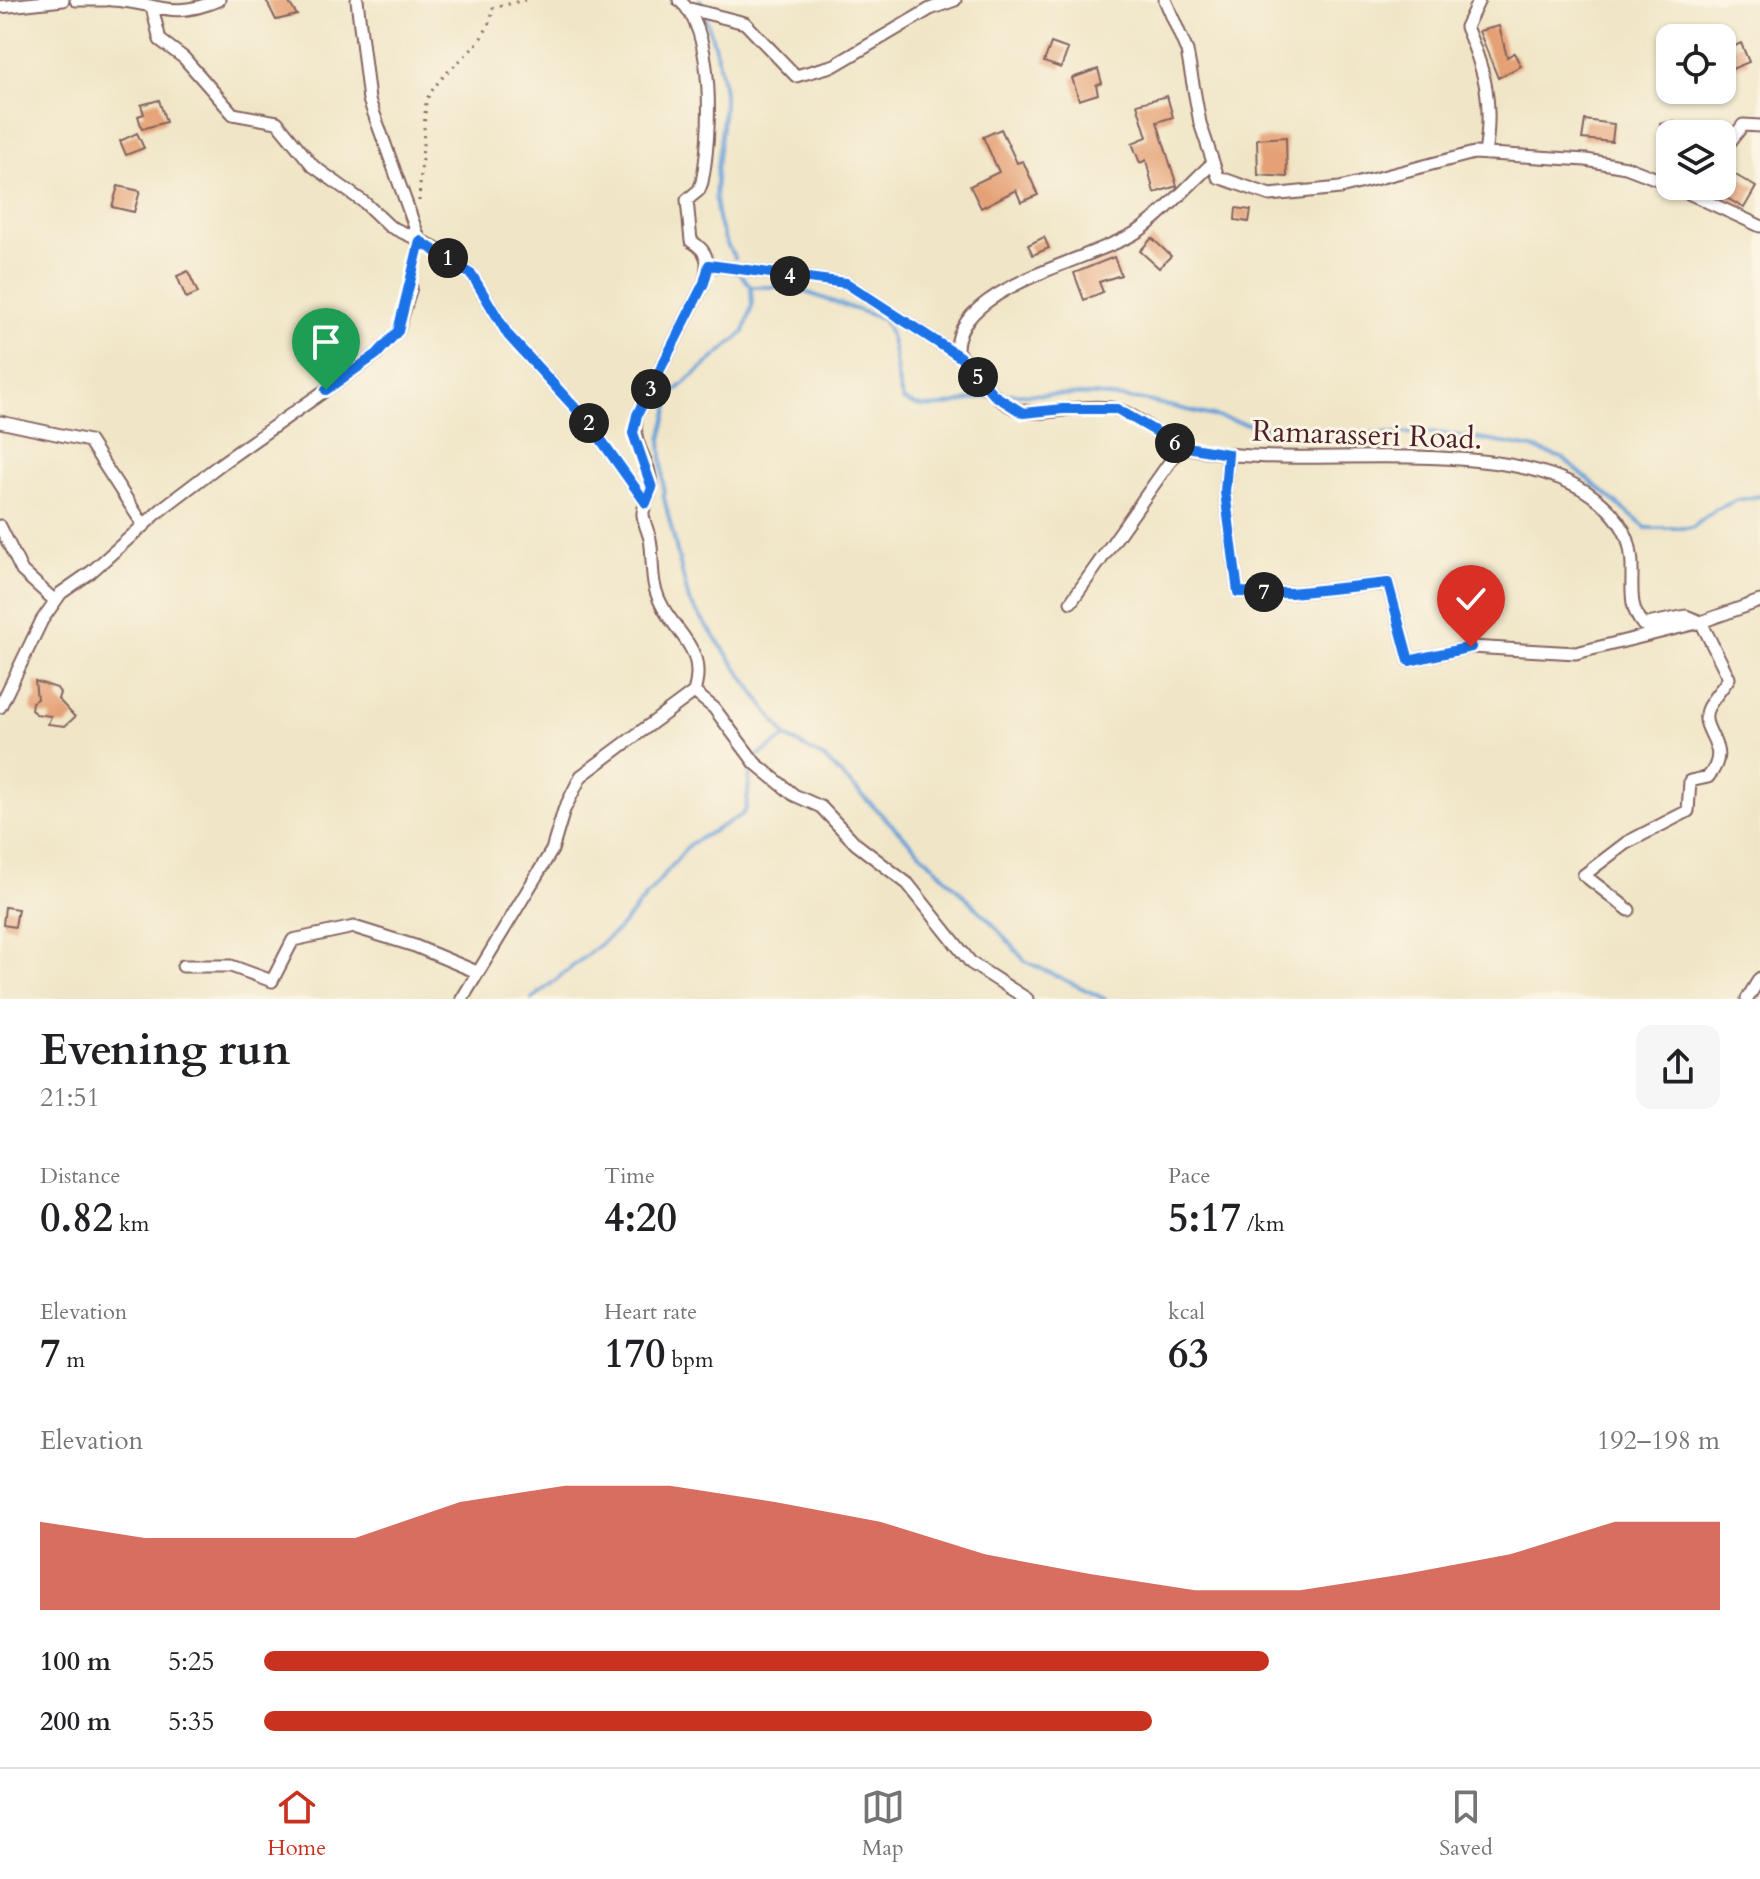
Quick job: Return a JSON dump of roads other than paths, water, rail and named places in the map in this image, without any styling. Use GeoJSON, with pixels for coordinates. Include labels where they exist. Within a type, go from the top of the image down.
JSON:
{"type":"FeatureCollection","features":[{"type":"Feature","properties":{"kind":"street"},"geometry":{"type":"LineString","coordinates":[[0,7],[63,0]]}},
{"type":"Feature","properties":{"kind":"street"},"geometry":{"type":"LineString","coordinates":[[76,0],[108,0],[170,12],[199,8],[219,0]]}},
{"type":"Feature","properties":{"kind":"street"},"geometry":{"type":"LineString","coordinates":[[357,0],[369,100],[420,241]]}},
{"type":"Feature","properties":{"kind":"street"},"geometry":{"type":"LineString","coordinates":[[679,0],[690,9],[745,23],[796,76],[835,65],[930,9],[955,0]]}},
{"type":"Feature","properties":{"kind":"street"},"geometry":{"type":"LineString","coordinates":[[1165,0],[1187,51],[1200,123],[1218,177],[1270,195],[1340,188],[1474,153],[1586,160],[1626,167],[1656,179]]}},
{"type":"Feature","properties":{"kind":"street"},"geometry":{"type":"LineString","coordinates":[[1479,0],[1466,27],[1486,72],[1491,118],[1485,154]]}},
{"type":"Feature","properties":{"kind":"street"},"geometry":{"type":"LineString","coordinates":[[152,7],[160,40],[184,58],[233,114],[277,122],[313,166],[365,203],[389,226],[420,241],[472,275],[508,335],[589,423],[646,503]]}},
{"type":"Feature","properties":{"kind":"street"},"geometry":{"type":"LineString","coordinates":[[462,999],[552,850],[564,810],[581,776],[694,692],[699,674],[688,638],[665,615],[655,590],[650,540],[642,513],[652,488],[633,433],[637,415],[704,283],[709,265],[706,253],[691,241],[688,231],[687,200],[699,190],[702,182],[711,113],[699,32],[690,9]]}},
{"type":"Feature","properties":{"kind":"street"},"geometry":{"type":"LineString","coordinates":[[1736,134],[1743,125],[1760,126]]}},
{"type":"Feature","properties":{"kind":"street"},"geometry":{"type":"LineString","coordinates":[[960,357],[957,343],[960,330],[989,301],[1028,277],[1138,231],[1213,163]]}},
{"type":"Feature","properties":{"kind":"street"},"geometry":{"type":"LineString","coordinates":[[1711,200],[1760,226]]}},
{"type":"Feature","properties":{"kind":"street","name":"Ramarasseri Road."},"geometry":{"type":"LineString","coordinates":[[709,265],[846,283],[960,357],[994,395],[1023,413],[1117,409],[1181,446],[1228,454],[1452,459],[1513,464],[1543,471],[1592,495],[1626,529],[1633,562],[1635,613],[1643,625],[1686,616],[1701,622]]}},
{"type":"Feature","properties":{"kind":"street"},"geometry":{"type":"LineString","coordinates":[[0,707],[55,601],[222,463],[377,354],[398,331],[411,287]]}},
{"type":"Feature","properties":{"kind":"street"},"geometry":{"type":"LineString","coordinates":[[0,422],[89,441],[144,526]]}},
{"type":"Feature","properties":{"kind":"street"},"geometry":{"type":"LineString","coordinates":[[1071,602],[1181,446]]}},
{"type":"Feature","properties":{"kind":"street"},"geometry":{"type":"LineString","coordinates":[[1228,454],[1225,492],[1238,592],[1291,593],[1388,583],[1409,661],[1471,647],[1576,653],[1701,622],[1760,601]]}},
{"type":"Feature","properties":{"kind":"street"},"geometry":{"type":"LineString","coordinates":[[0,526],[22,571],[55,601]]}},
{"type":"Feature","properties":{"kind":"street"},"geometry":{"type":"LineString","coordinates":[[1629,910],[1584,875],[1626,843],[1688,811],[1690,781],[1708,777],[1719,753],[1715,736],[1706,721],[1707,708],[1729,678],[1701,622]]}},
{"type":"Feature","properties":{"kind":"street"},"geometry":{"type":"LineString","coordinates":[[694,692],[714,708],[752,760],[794,795],[821,807],[856,844],[908,884],[969,960],[1027,999]]}},
{"type":"Feature","properties":{"kind":"street"},"geometry":{"type":"LineString","coordinates":[[183,966],[231,966],[272,981],[293,940],[354,927],[415,946],[477,972]]}},
{"type":"Feature","properties":{"kind":"street"},"geometry":{"type":"LineString","coordinates":[[1747,999],[1760,978]]}},
{"type":"Feature","properties":{"kind":"waterway"},"geometry":{"type":"LineString","coordinates":[[700,0],[716,51],[724,91],[716,182],[718,220],[735,258]]}},
{"type":"Feature","properties":{"kind":"waterway"},"geometry":{"type":"LineString","coordinates":[[740,273],[751,287],[752,306],[744,332],[672,394],[661,439],[664,498],[689,601],[786,737],[824,758],[992,923],[1025,961],[1105,999]]}},
{"type":"Feature","properties":{"kind":"waterway"},"geometry":{"type":"LineString","coordinates":[[751,287],[791,287],[883,319],[891,339],[903,400],[914,405],[936,407],[991,396]]}},
{"type":"Feature","properties":{"kind":"waterway"},"geometry":{"type":"LineString","coordinates":[[1000,394],[1096,395],[1148,401],[1256,426],[1342,434],[1444,433],[1533,448],[1564,459],[1646,528],[1692,528],[1715,510],[1737,500],[1760,496]]}},
{"type":"Feature","properties":{"kind":"waterway"},"geometry":{"type":"LineString","coordinates":[[755,758],[786,737]]}},
{"type":"Feature","properties":{"kind":"waterway"},"geometry":{"type":"LineString","coordinates":[[532,999],[619,929],[690,844],[742,815],[746,809],[751,765]]}}]}
